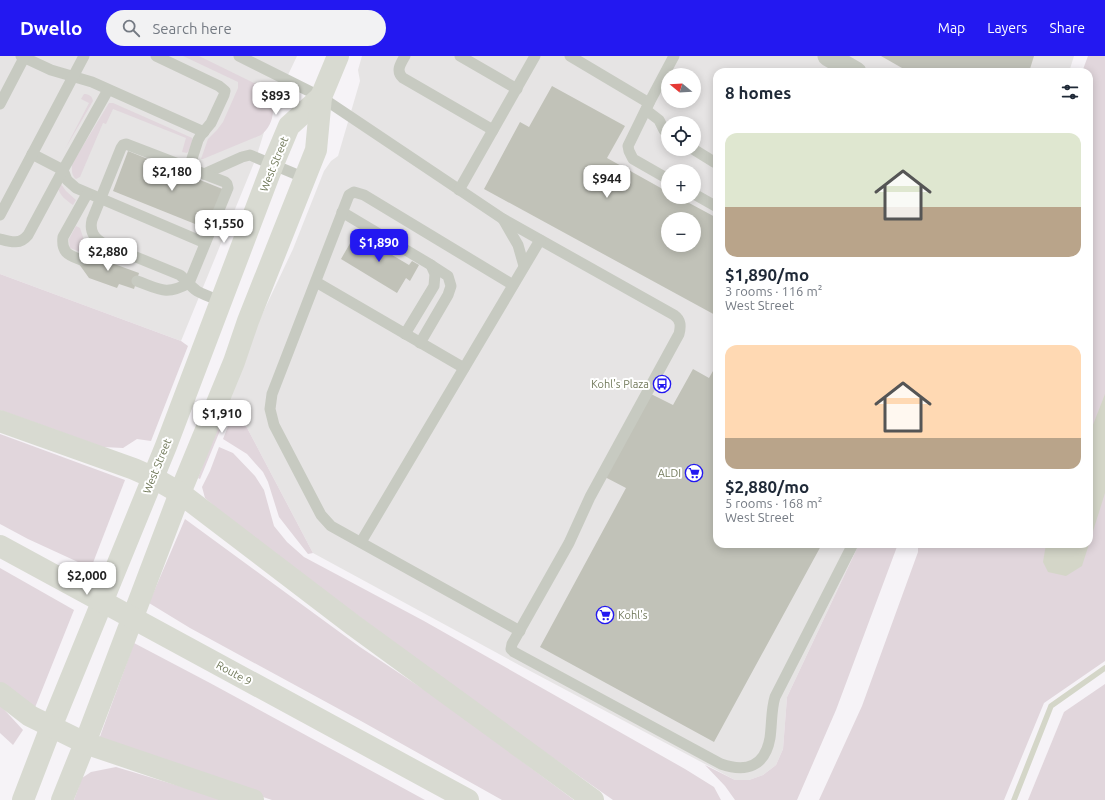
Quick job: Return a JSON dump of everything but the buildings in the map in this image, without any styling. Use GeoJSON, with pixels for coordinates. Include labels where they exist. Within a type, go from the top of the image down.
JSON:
{"type":"FeatureCollection","features":[{"type":"Feature","properties":{"kind":"main road","name":"West Street"},"geometry":{"type":"LineString","coordinates":[[62,800],[180,493],[234,362],[248,321],[316,150],[321,97],[338,56]]}},
{"type":"Feature","properties":{"kind":"main road","name":"West Street"},"geometry":{"type":"LineString","coordinates":[[23,800],[152,477],[166,446],[273,164],[289,126],[321,97]]}},
{"type":"Feature","properties":{"kind":"main road"},"geometry":{"type":"LineString","coordinates":[[0,421],[152,477],[180,493],[353,625],[593,800]]}},
{"type":"Feature","properties":{"kind":"main road","name":"Route 9"},"geometry":{"type":"LineString","coordinates":[[0,546],[468,800]]}},
{"type":"Feature","properties":{"kind":"main road"},"geometry":{"type":"LineString","coordinates":[[0,693],[30,716],[51,728],[85,743],[252,800]]}},
{"type":"Feature","properties":{"kind":"street"},"geometry":{"type":"LineString","coordinates":[[828,56],[849,68]]}},
{"type":"Feature","properties":{"kind":"lane"},"geometry":{"type":"LineString","coordinates":[[0,215],[84,56]]}},
{"type":"Feature","properties":{"kind":"lane"},"geometry":{"type":"LineString","coordinates":[[156,56],[219,86],[225,91],[211,123],[198,140],[189,168]]}},
{"type":"Feature","properties":{"kind":"lane"},"geometry":{"type":"LineString","coordinates":[[239,56],[321,97],[503,219],[674,315],[680,322],[681,328],[679,334],[590,497],[569,543],[511,649],[721,764],[744,769],[760,760],[766,750],[770,738],[772,708],[775,697],[851,548]]}},
{"type":"Feature","properties":{"kind":"lane"},"geometry":{"type":"LineString","coordinates":[[405,56],[398,70],[399,75],[493,130]]}},
{"type":"Feature","properties":{"kind":"lane"},"geometry":{"type":"LineString","coordinates":[[460,56],[517,89]]}},
{"type":"Feature","properties":{"kind":"lane"},"geometry":{"type":"LineString","coordinates":[[459,190],[535,56]]}},
{"type":"Feature","properties":{"kind":"lane"},"geometry":{"type":"LineString","coordinates":[[570,56],[648,106],[661,124]]}},
{"type":"Feature","properties":{"kind":"lane"},"geometry":{"type":"LineString","coordinates":[[661,175],[634,159],[629,152],[628,146],[674,56]]}},
{"type":"Feature","properties":{"kind":"lane"},"geometry":{"type":"LineString","coordinates":[[0,104],[24,57],[51,70],[92,82],[204,132]]}},
{"type":"Feature","properties":{"kind":"lane"},"geometry":{"type":"LineString","coordinates":[[0,239],[15,243],[25,240],[108,90]]}},
{"type":"Feature","properties":{"kind":"lane"},"geometry":{"type":"LineString","coordinates":[[137,280],[163,290],[170,291],[188,283],[228,188],[225,182],[130,144],[123,145],[100,200],[91,226],[92,233],[97,240],[104,244],[180,275],[188,283],[198,291],[221,301]]}},
{"type":"Feature","properties":{"kind":"lane"},"geometry":{"type":"LineString","coordinates":[[32,154],[63,170],[67,180],[87,194],[205,243]]}},
{"type":"Feature","properties":{"kind":"lane"},"geometry":{"type":"LineString","coordinates":[[701,154],[713,161]]}},
{"type":"Feature","properties":{"kind":"lane"},"geometry":{"type":"LineString","coordinates":[[204,174],[245,156],[254,156],[305,178]]}},
{"type":"Feature","properties":{"kind":"lane"},"geometry":{"type":"LineString","coordinates":[[513,285],[364,195],[354,192],[349,195],[342,212],[272,394],[270,409],[277,431],[321,515],[331,526],[520,631]]}},
{"type":"Feature","properties":{"kind":"lane"},"geometry":{"type":"LineString","coordinates":[[81,260],[69,255],[64,250],[62,244],[63,238],[87,194]]}},
{"type":"Feature","properties":{"kind":"lane"},"geometry":{"type":"LineString","coordinates":[[701,198],[713,205]]}},
{"type":"Feature","properties":{"kind":"lane"},"geometry":{"type":"LineString","coordinates":[[342,212],[448,276],[451,286],[448,296],[420,343]]}},
{"type":"Feature","properties":{"kind":"lane"},"geometry":{"type":"LineString","coordinates":[[503,219],[518,244],[524,266]]}},
{"type":"Feature","properties":{"kind":"lane"},"geometry":{"type":"LineString","coordinates":[[361,542],[540,240]]}},
{"type":"Feature","properties":{"kind":"lane"},"geometry":{"type":"LineString","coordinates":[[404,334],[434,286],[435,274],[431,265]]}},
{"type":"Feature","properties":{"kind":"lane"},"geometry":{"type":"LineString","coordinates":[[316,282],[464,368]]}},
{"type":"Feature","properties":{"kind":"shaded area"},"geometry":{"type":"Polygon","coordinates":[[[0,56],[297,56],[270,113],[256,158],[181,341],[0,274],[0,56]]]}},
{"type":"Feature","properties":{"kind":"shaded area"},"geometry":{"type":"Polygon","coordinates":[[[183,56],[199,56],[266,89],[272,95],[274,104],[272,105],[273,113],[271,122],[264,132],[261,135],[201,159],[208,139],[223,122],[238,88],[238,82],[183,56]]]}},
{"type":"Feature","properties":{"kind":"shaded area"},"geometry":{"type":"Polygon","coordinates":[[[362,56],[1074,56],[1070,68],[713,68],[713,548],[857,548],[787,697],[783,749],[776,765],[763,775],[749,780],[735,780],[313,553],[245,424],[240,408],[226,403],[259,321],[293,249],[324,171],[331,161],[338,156],[360,81],[358,70],[362,56]]]}},
{"type":"Feature","properties":{"kind":"shaded area"},"geometry":{"type":"Polygon","coordinates":[[[1088,56],[1105,56],[1105,661],[1044,703],[1004,800],[819,800],[862,706],[918,552],[918,548],[1093,548],[1093,68],[1084,68],[1088,56]]]}},
{"type":"Feature","properties":{"kind":"shaded area"},"geometry":{"type":"Polygon","coordinates":[[[84,94],[90,96],[93,101],[65,149],[89,103],[81,99],[84,94]]]}},
{"type":"Feature","properties":{"kind":"shaded area"},"geometry":{"type":"Polygon","coordinates":[[[109,103],[113,103],[192,138],[192,144],[189,150],[187,153],[182,152],[186,138],[113,109],[106,124],[103,123],[80,177],[76,179],[73,174],[72,164],[109,103]]]}},
{"type":"Feature","properties":{"kind":"shaded area"},"geometry":{"type":"Polygon","coordinates":[[[61,184],[76,200],[73,205],[60,193],[58,188],[61,184]]]}},
{"type":"Feature","properties":{"kind":"shaded area"},"geometry":{"type":"Polygon","coordinates":[[[76,226],[80,228],[84,240],[96,252],[94,257],[70,248],[69,239],[76,226]]]}},
{"type":"Feature","properties":{"kind":"shaded area"},"geometry":{"type":"Polygon","coordinates":[[[0,274],[181,341],[188,346],[151,441],[137,439],[123,448],[103,447],[0,410],[0,274]]]}},
{"type":"Feature","properties":{"kind":"shaded area"},"geometry":{"type":"Polygon","coordinates":[[[1105,394],[1105,493],[1093,531],[1093,425],[1105,394]]]}},
{"type":"Feature","properties":{"kind":"shaded area"},"geometry":{"type":"Polygon","coordinates":[[[226,403],[231,404],[200,479],[198,478],[226,403]]]}},
{"type":"Feature","properties":{"kind":"shaded area"},"geometry":{"type":"Polygon","coordinates":[[[236,406],[240,408],[245,424],[313,553],[308,554],[279,517],[268,482],[263,472],[247,454],[223,439],[236,406]]]}},
{"type":"Feature","properties":{"kind":"shaded area"},"geometry":{"type":"Polygon","coordinates":[[[0,434],[125,480],[91,568],[28,539],[0,524],[0,434]]]}},
{"type":"Feature","properties":{"kind":"shaded area"},"geometry":{"type":"Polygon","coordinates":[[[219,447],[233,453],[255,476],[264,490],[274,526],[287,542],[304,557],[424,621],[685,769],[714,787],[721,800],[613,800],[502,722],[243,531],[205,498],[202,487],[219,447]]]}},
{"type":"Feature","properties":{"kind":"shaded area"},"geometry":{"type":"Polygon","coordinates":[[[185,519],[360,647],[441,701],[574,800],[502,800],[190,628],[149,603],[185,519]]]}},
{"type":"Feature","properties":{"kind":"shaded area"},"geometry":{"type":"Polygon","coordinates":[[[857,548],[897,548],[836,710],[797,800],[735,800],[725,786],[705,765],[735,780],[749,780],[763,775],[776,765],[783,749],[787,697],[857,548]]]}},
{"type":"Feature","properties":{"kind":"shaded area"},"geometry":{"type":"Polygon","coordinates":[[[1045,548],[1088,548],[1082,566],[1066,576],[1048,572],[1043,562],[1045,548]]]}},
{"type":"Feature","properties":{"kind":"shaded area"},"geometry":{"type":"Polygon","coordinates":[[[0,568],[74,610],[34,710],[0,684],[0,568]]]}},
{"type":"Feature","properties":{"kind":"shaded area"},"geometry":{"type":"Polygon","coordinates":[[[134,643],[425,800],[272,800],[98,742],[134,643]]]}},
{"type":"Feature","properties":{"kind":"shaded area"},"geometry":{"type":"Polygon","coordinates":[[[1105,684],[1105,800],[1028,800],[1064,712],[1105,684]]]}},
{"type":"Feature","properties":{"kind":"shaded area"},"geometry":{"type":"Polygon","coordinates":[[[0,705],[23,730],[13,745],[0,733],[0,705]]]}},
{"type":"Feature","properties":{"kind":"shaded area"},"geometry":{"type":"Polygon","coordinates":[[[116,767],[223,800],[74,800],[82,778],[91,772],[116,767]]]}},
{"type":"Feature","properties":{"kind":"waterway"},"geometry":{"type":"LineString","coordinates":[[1014,800],[1051,706],[1105,668]]}},
{"type":"Feature","properties":{"kind":"place","name":"Kohl's Plaza"},"geometry":{"type":"Point","coordinates":[662,384]}},
{"type":"Feature","properties":{"kind":"place","name":"ALDI"},"geometry":{"type":"Point","coordinates":[694,473]}},
{"type":"Feature","properties":{"kind":"place","name":"Kohl's"},"geometry":{"type":"Point","coordinates":[605,615]}}]}
